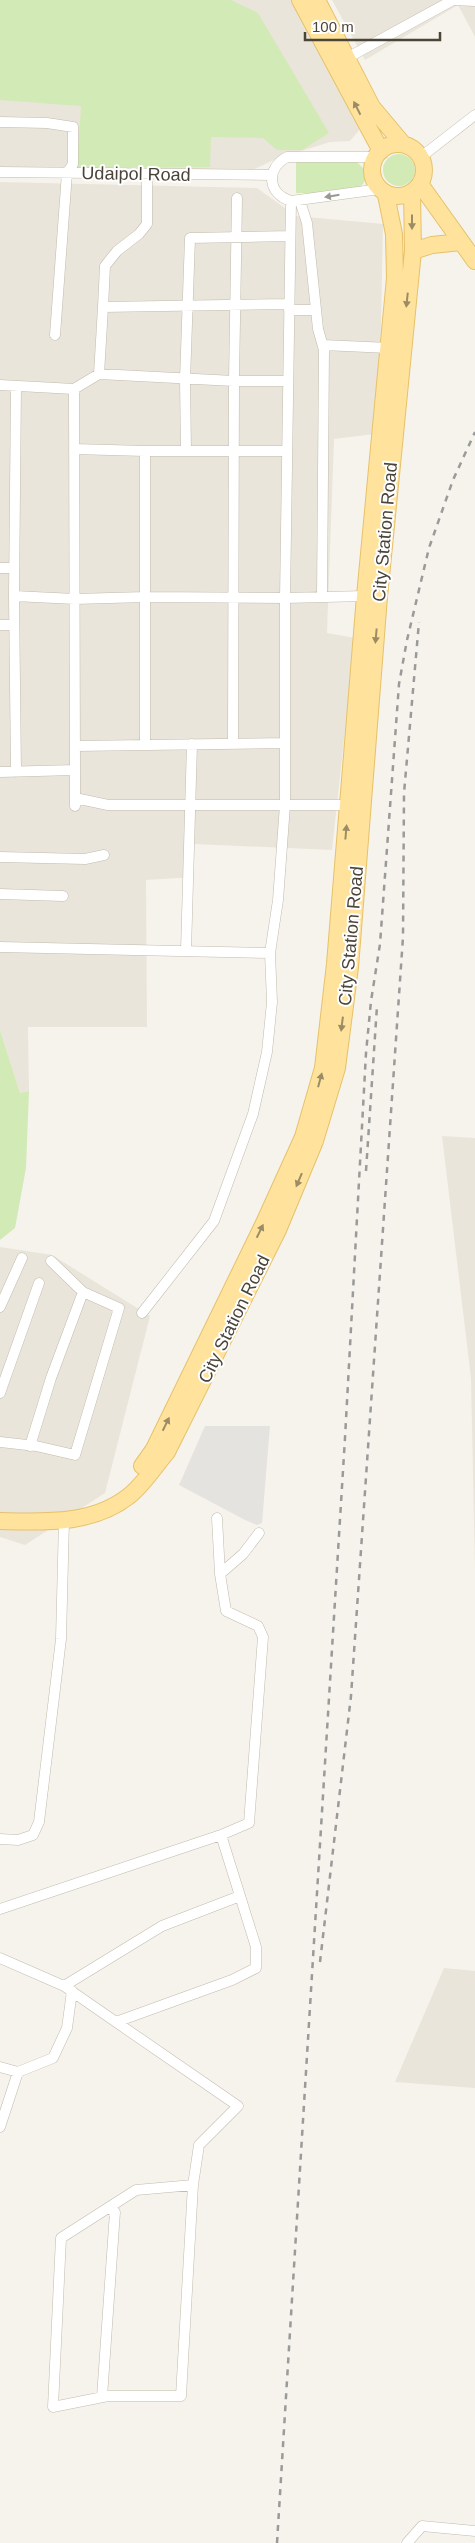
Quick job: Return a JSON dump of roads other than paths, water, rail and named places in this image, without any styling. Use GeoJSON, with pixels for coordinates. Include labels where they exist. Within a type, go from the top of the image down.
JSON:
{"type":"FeatureCollection","features":[{"type":"Feature","properties":{"kind":"main road"},"geometry":{"type":"LineString","coordinates":[[300,0],[377,154]]}},
{"type":"Feature","properties":{"kind":"main road"},"geometry":{"type":"LineString","coordinates":[[317,0],[372,107],[403,144],[410,147],[421,157],[424,171],[416,188],[400,196],[383,192],[372,174],[377,154],[387,146],[403,144]]}},
{"type":"Feature","properties":{"kind":"main road"},"geometry":{"type":"LineString","coordinates":[[416,188],[475,261]]}},
{"type":"Feature","properties":{"kind":"main road","name":"City Station Road"},"geometry":{"type":"LineString","coordinates":[[0,1512],[33,1513],[70,1510],[100,1503],[124,1488],[154,1449],[264,1223],[303,1136],[313,1106],[324,1058],[379,597],[413,252],[416,188]]}},
{"type":"Feature","properties":{"kind":"main road","name":"City Station Road"},"geometry":{"type":"LineString","coordinates":[[0,1521],[64,1520],[104,1512],[130,1496],[167,1452],[282,1221],[315,1141],[337,1068],[350,967],[355,806],[365,596],[396,260],[394,234],[383,192]]}},
{"type":"Feature","properties":{"kind":"main road"},"geometry":{"type":"LineString","coordinates":[[413,252],[432,245],[461,242]]}},
{"type":"Feature","properties":{"kind":"street"},"geometry":{"type":"LineString","coordinates":[[347,58],[453,0],[475,1]]}},
{"type":"Feature","properties":{"kind":"street"},"geometry":{"type":"LineString","coordinates":[[421,157],[475,115]]}},
{"type":"Feature","properties":{"kind":"street"},"geometry":{"type":"LineString","coordinates":[[0,122],[47,123],[73,127],[73,164],[67,173],[55,335]]}},
{"type":"Feature","properties":{"kind":"street"},"geometry":{"type":"LineString","coordinates":[[377,154],[287,157],[276,165],[272,176],[276,192],[283,199],[296,201],[383,192]]}},
{"type":"Feature","properties":{"kind":"street","name":"Udaipol Road"},"geometry":{"type":"LineString","coordinates":[[0,172],[272,176]]}},
{"type":"Feature","properties":{"kind":"street"},"geometry":{"type":"LineString","coordinates":[[99,374],[105,266],[117,251],[139,234],[147,224],[147,174]]}},
{"type":"Feature","properties":{"kind":"street"},"geometry":{"type":"LineString","coordinates":[[233,742],[234,381],[237,198]]}},
{"type":"Feature","properties":{"kind":"street"},"geometry":{"type":"LineString","coordinates":[[142,1313],[214,1220],[253,1114],[267,1052],[272,1002],[270,953],[278,900],[285,805],[287,381],[290,236],[296,201]]}},
{"type":"Feature","properties":{"kind":"street"},"geometry":{"type":"LineString","coordinates":[[296,201],[308,233],[318,329],[324,345],[322,597]]}},
{"type":"Feature","properties":{"kind":"street"},"geometry":{"type":"LineString","coordinates":[[186,451],[186,306],[190,238],[290,236]]}},
{"type":"Feature","properties":{"kind":"street"},"geometry":{"type":"LineString","coordinates":[[103,307],[236,305],[316,310]]}},
{"type":"Feature","properties":{"kind":"street"},"geometry":{"type":"LineString","coordinates":[[324,345],[389,348]]}},
{"type":"Feature","properties":{"kind":"street"},"geometry":{"type":"LineString","coordinates":[[0,385],[74,389],[99,374],[185,380],[287,381]]}},
{"type":"Feature","properties":{"kind":"street"},"geometry":{"type":"LineString","coordinates":[[16,386],[16,541],[13,568],[16,772]]}},
{"type":"Feature","properties":{"kind":"street"},"geometry":{"type":"LineString","coordinates":[[74,389],[75,802],[108,805],[355,806]]}},
{"type":"Feature","properties":{"kind":"street"},"geometry":{"type":"LineString","coordinates":[[74,449],[286,451]]}},
{"type":"Feature","properties":{"kind":"street"},"geometry":{"type":"LineString","coordinates":[[144,451],[145,744]]}},
{"type":"Feature","properties":{"kind":"street"},"geometry":{"type":"LineString","coordinates":[[0,568],[13,568]]}},
{"type":"Feature","properties":{"kind":"street"},"geometry":{"type":"LineString","coordinates":[[14,596],[75,599],[365,596]]}},
{"type":"Feature","properties":{"kind":"street"},"geometry":{"type":"LineString","coordinates":[[0,625],[14,625]]}},
{"type":"Feature","properties":{"kind":"street"},"geometry":{"type":"LineString","coordinates":[[75,746],[285,742]]}},
{"type":"Feature","properties":{"kind":"street"},"geometry":{"type":"LineString","coordinates":[[186,951],[192,744]]}},
{"type":"Feature","properties":{"kind":"street"},"geometry":{"type":"LineString","coordinates":[[0,772],[75,770]]}},
{"type":"Feature","properties":{"kind":"street"},"geometry":{"type":"LineString","coordinates":[[0,857],[85,859],[104,855]]}},
{"type":"Feature","properties":{"kind":"street"},"geometry":{"type":"LineString","coordinates":[[0,894],[63,896]]}},
{"type":"Feature","properties":{"kind":"street"},"geometry":{"type":"LineString","coordinates":[[0,947],[270,953]]}},
{"type":"Feature","properties":{"kind":"street"},"geometry":{"type":"LineString","coordinates":[[0,1308],[22,1258]]}},
{"type":"Feature","properties":{"kind":"street"},"geometry":{"type":"LineString","coordinates":[[0,1442],[75,1455],[120,1308],[83,1292],[51,1261]]}},
{"type":"Feature","properties":{"kind":"street"},"geometry":{"type":"LineString","coordinates":[[0,1393],[39,1283]]}},
{"type":"Feature","properties":{"kind":"street"},"geometry":{"type":"LineString","coordinates":[[30,1446],[51,1378],[83,1292]]}},
{"type":"Feature","properties":{"kind":"street"},"geometry":{"type":"LineString","coordinates":[[0,1909],[221,1835],[249,1822],[263,1637],[258,1626],[226,1611],[220,1574],[217,1518]]}},
{"type":"Feature","properties":{"kind":"street"},"geometry":{"type":"LineString","coordinates":[[0,1838],[18,1840],[32,1835],[38,1822],[61,1639],[64,1520]]}},
{"type":"Feature","properties":{"kind":"street"},"geometry":{"type":"LineString","coordinates":[[220,1574],[243,1554],[259,1532]]}},
{"type":"Feature","properties":{"kind":"street"},"geometry":{"type":"LineString","coordinates":[[116,2022],[232,1980],[256,1968],[256,1946],[221,1835]]}},
{"type":"Feature","properties":{"kind":"street"},"geometry":{"type":"LineString","coordinates":[[68,1988],[162,1926],[240,1896]]}},
{"type":"Feature","properties":{"kind":"street"},"geometry":{"type":"LineString","coordinates":[[0,1958],[68,1988],[238,2106],[199,2145],[193,2185],[181,2396],[102,2397],[54,2407],[61,2238],[136,2190],[193,2185]]}},
{"type":"Feature","properties":{"kind":"street"},"geometry":{"type":"LineString","coordinates":[[0,2067],[18,2072],[53,2058],[67,2028],[68,1988]]}},
{"type":"Feature","properties":{"kind":"street"},"geometry":{"type":"LineString","coordinates":[[0,2127],[18,2072]]}},
{"type":"Feature","properties":{"kind":"street"},"geometry":{"type":"LineString","coordinates":[[102,2397],[115,2212],[108,2208]]}},
{"type":"Feature","properties":{"kind":"street"},"geometry":{"type":"LineString","coordinates":[[407,2543],[422,2526],[475,2531]]}},
{"type":"Feature","properties":{"kind":"railway"},"geometry":{"type":"LineString","coordinates":[[277,2543],[345,1438],[366,1053],[371,1001],[380,944],[399,684],[407,640],[429,548],[453,480],[475,432]]}},
{"type":"Feature","properties":{"kind":"railway"},"geometry":{"type":"LineString","coordinates":[[320,1962],[351,1696],[403,937],[404,793],[419,622]]}},
{"type":"Feature","properties":{"kind":"railway"},"geometry":{"type":"LineString","coordinates":[[366,1171],[377,1006]]}}]}
